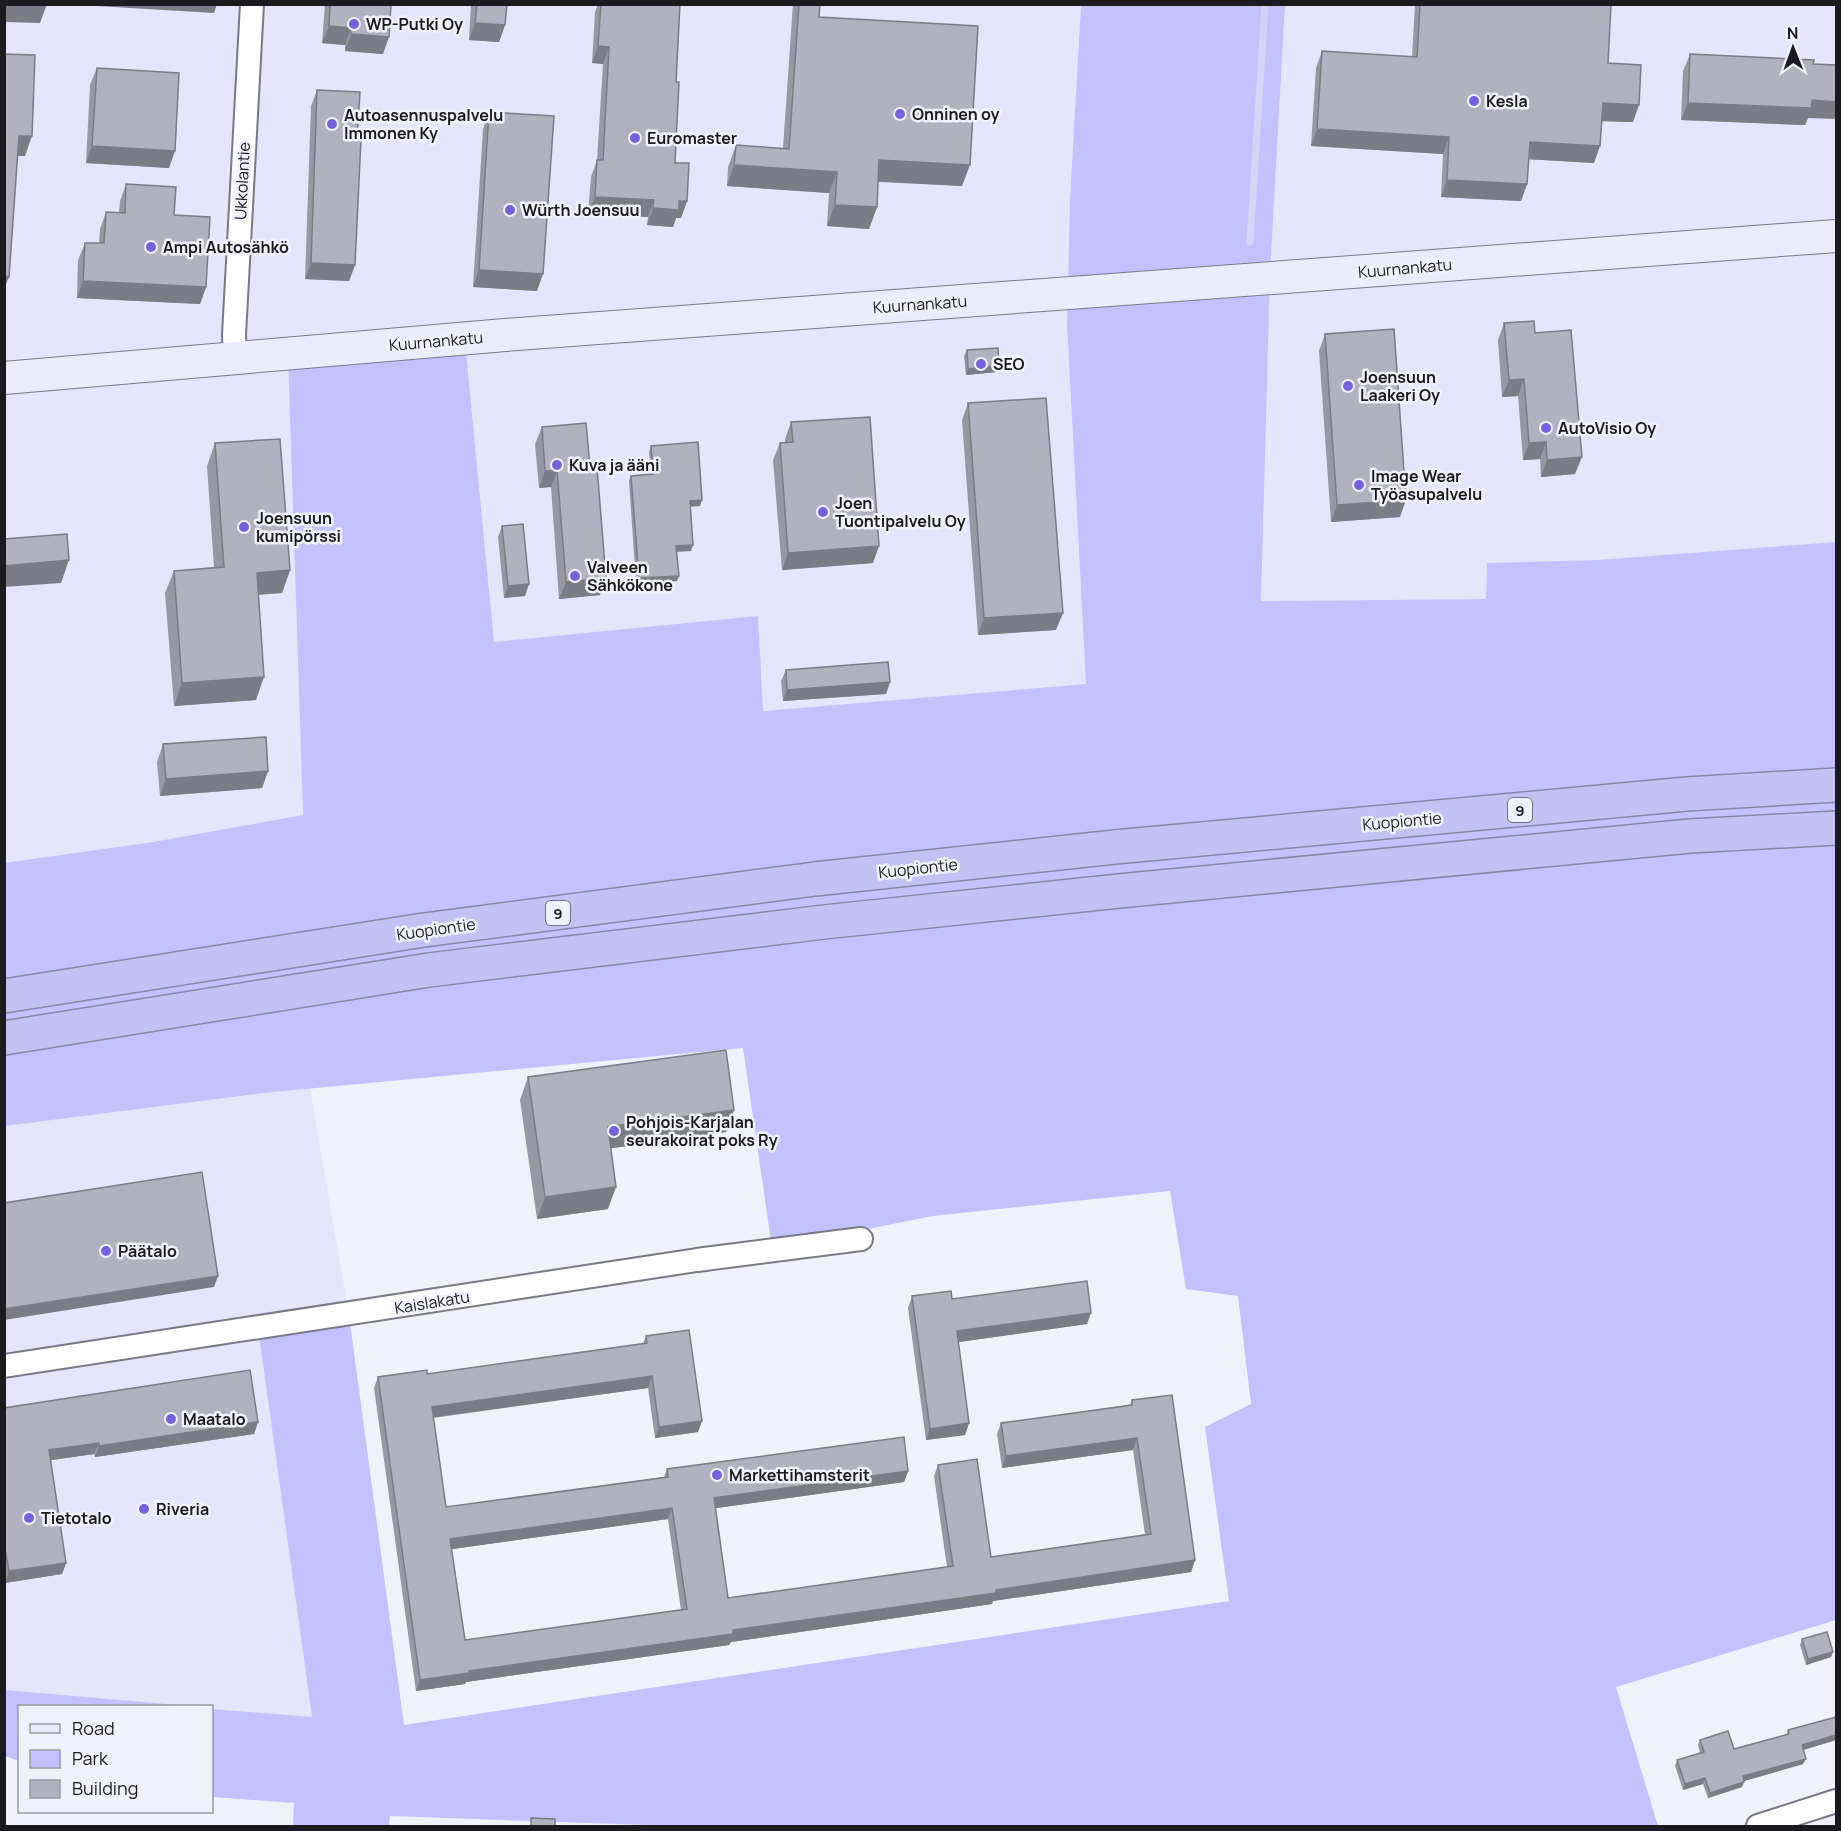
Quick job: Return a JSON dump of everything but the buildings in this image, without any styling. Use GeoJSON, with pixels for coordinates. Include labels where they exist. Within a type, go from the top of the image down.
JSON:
{"type":"FeatureCollection","features":[{"type":"Feature","properties":{"kind":"highway","name":"Kuopiontie"},"geometry":{"type":"LineString","coordinates":[[4,996],[423,930],[815,879],[1687,794],[1836,785]]}},
{"type":"Feature","properties":{"kind":"highway"},"geometry":{"type":"LineString","coordinates":[[4,1038],[429,970],[824,922],[1690,836],[1836,828]]}},
{"type":"Feature","properties":{"kind":"street","name":"Ukkolantie"},"geometry":{"type":"LineString","coordinates":[[235,358],[234,335],[252,4]]}},
{"type":"Feature","properties":{"kind":"street","name":"Kuurnankatu"},"geometry":{"type":"LineString","coordinates":[[4,378],[668,323],[1836,236]]}},
{"type":"Feature","properties":{"kind":"street","name":"Kaislakatu"},"geometry":{"type":"LineString","coordinates":[[4,1366],[697,1260],[861,1239]]}},
{"type":"Feature","properties":{"kind":"street"},"geometry":{"type":"LineString","coordinates":[[1758,1827],[1836,1801]]}},
{"type":"Feature","properties":{"kind":"shaded area"},"geometry":{"type":"Polygon","coordinates":[[[4,5],[1081,5],[1070,199],[1067,324],[1086,684],[762,711],[758,616],[494,642],[465,342],[288,357],[303,815],[153,842],[5,863],[4,5]]]}},
{"type":"Feature","properties":{"kind":"shaded area"},"geometry":{"type":"Polygon","coordinates":[[[1285,5],[1836,5],[1836,542],[1597,560],[1487,563],[1486,599],[1261,601],[1270,274],[1285,5]]]}},
{"type":"Feature","properties":{"kind":"shaded area","name":"Riveria"},"geometry":{"type":"Polygon","coordinates":[[[310,1089],[349,1315],[258,1328],[312,1717],[213,1709],[213,1705],[173,1705],[5,1691],[4,1126],[310,1089]]]}},
{"type":"Feature","properties":{"kind":"green space"},"geometry":{"type":"Polygon","coordinates":[[[1081,5],[1285,5],[1270,274],[1261,601],[1486,599],[1487,563],[1597,560],[1836,542],[1836,1620],[1616,1687],[1658,1826],[676,1826],[390,1816],[389,1826],[293,1826],[294,1803],[213,1797],[213,1709],[312,1717],[258,1328],[349,1315],[404,1725],[1229,1601],[1205,1427],[1251,1404],[1238,1296],[1186,1289],[1170,1191],[933,1216],[772,1248],[743,1048],[263,1093],[5,1126],[4,863],[153,842],[303,815],[288,356],[465,342],[494,642],[758,616],[763,711],[1086,684],[1067,324],[1070,199],[1081,5]]]}},
{"type":"Feature","properties":{"kind":"green space"},"geometry":{"type":"Polygon","coordinates":[[[5,1690],[178,1705],[18,1705],[18,1761],[5,1756],[5,1690]]]}},
{"type":"Feature","properties":{"kind":"waterway"},"geometry":{"type":"LineString","coordinates":[[1250,242],[1265,4]]}},
{"type":"Feature","properties":{"kind":"place","name":"WP-Putki Oy"},"geometry":{"type":"Point","coordinates":[354,24]}},
{"type":"Feature","properties":{"kind":"place","name":"Kesla"},"geometry":{"type":"Point","coordinates":[1474,101]}},
{"type":"Feature","properties":{"kind":"place","name":"Onninen oy"},"geometry":{"type":"Point","coordinates":[900,114]}},
{"type":"Feature","properties":{"kind":"place","name":"Autoasennuspalvelu Immonen Ky"},"geometry":{"type":"Point","coordinates":[332,124]}},
{"type":"Feature","properties":{"kind":"place","name":"Euromaster"},"geometry":{"type":"Point","coordinates":[635,138]}},
{"type":"Feature","properties":{"kind":"place","name":"Würth Joensuu"},"geometry":{"type":"Point","coordinates":[510,210]}},
{"type":"Feature","properties":{"kind":"place","name":"Ampi Autosähkö"},"geometry":{"type":"Point","coordinates":[151,247]}},
{"type":"Feature","properties":{"kind":"place","name":"SEO"},"geometry":{"type":"Point","coordinates":[981,364]}},
{"type":"Feature","properties":{"kind":"place","name":"Joensuun Laakeri Oy"},"geometry":{"type":"Point","coordinates":[1348,386]}},
{"type":"Feature","properties":{"kind":"place","name":"AutoVisio Oy"},"geometry":{"type":"Point","coordinates":[1546,428]}},
{"type":"Feature","properties":{"kind":"place","name":"Kuva ja ääni"},"geometry":{"type":"Point","coordinates":[557,465]}},
{"type":"Feature","properties":{"kind":"place","name":"Image Wear Työasupalvelu"},"geometry":{"type":"Point","coordinates":[1359,485]}},
{"type":"Feature","properties":{"kind":"place","name":"Joen Tuontipalvelu Oy"},"geometry":{"type":"Point","coordinates":[823,512]}},
{"type":"Feature","properties":{"kind":"place","name":"Joensuun kumipörssi"},"geometry":{"type":"Point","coordinates":[244,527]}},
{"type":"Feature","properties":{"kind":"place","name":"Valveen Sähkökone"},"geometry":{"type":"Point","coordinates":[575,576]}},
{"type":"Feature","properties":{"kind":"place","name":"Pohjois-Karjalan seurakoirat poks Ry"},"geometry":{"type":"Point","coordinates":[614,1131]}},
{"type":"Feature","properties":{"kind":"place","name":"Päätalo"},"geometry":{"type":"Point","coordinates":[106,1251]}},
{"type":"Feature","properties":{"kind":"place","name":"Maatalo"},"geometry":{"type":"Point","coordinates":[171,1419]}},
{"type":"Feature","properties":{"kind":"place","name":"Markettihamsterit"},"geometry":{"type":"Point","coordinates":[717,1475]}},
{"type":"Feature","properties":{"kind":"place","name":"Riveria"},"geometry":{"type":"Point","coordinates":[144,1509]}},
{"type":"Feature","properties":{"kind":"place","name":"Tietotalo"},"geometry":{"type":"Point","coordinates":[29,1518]}}]}
